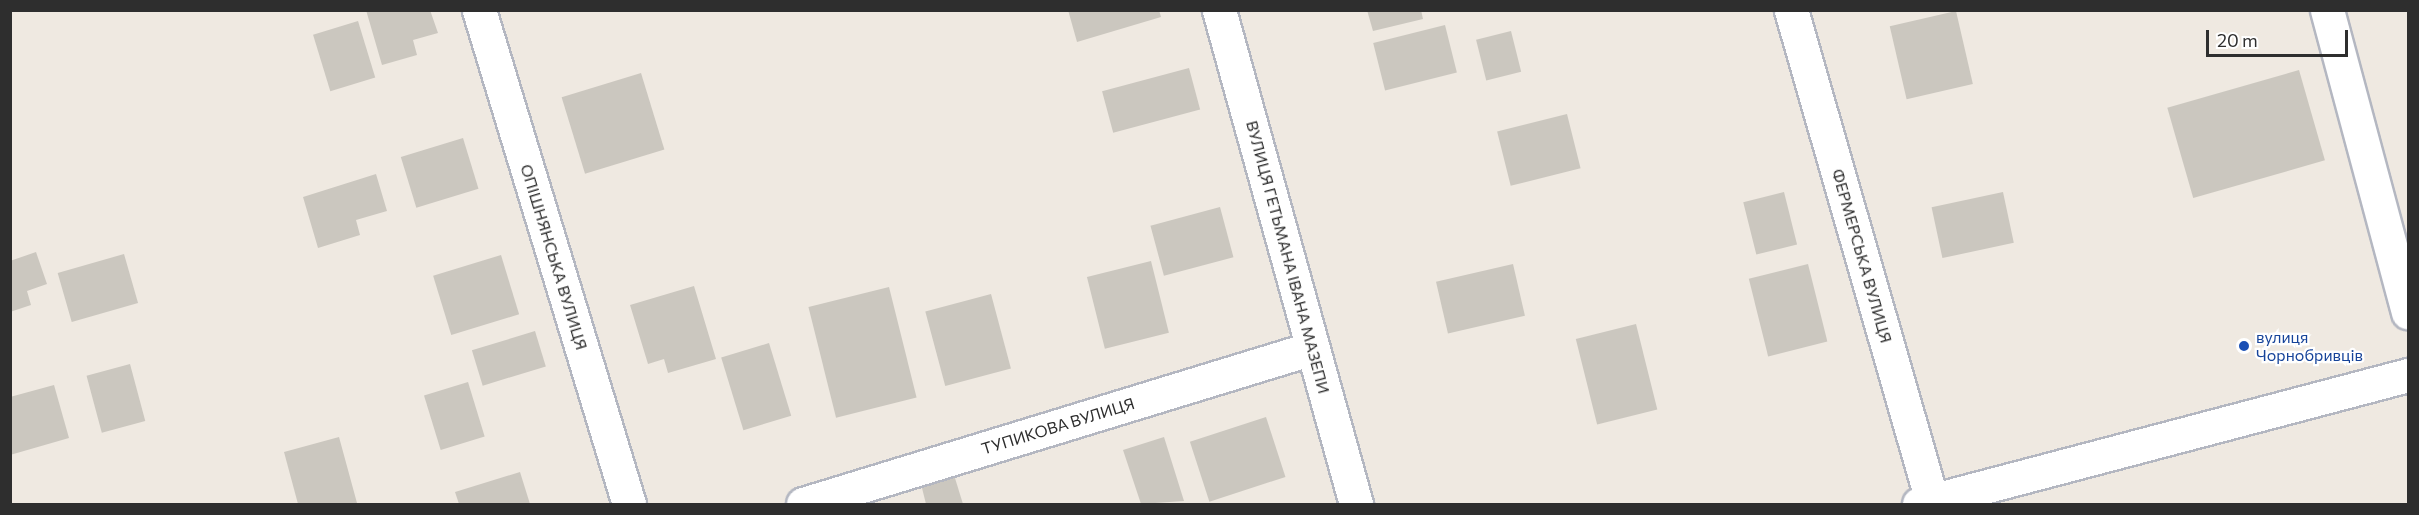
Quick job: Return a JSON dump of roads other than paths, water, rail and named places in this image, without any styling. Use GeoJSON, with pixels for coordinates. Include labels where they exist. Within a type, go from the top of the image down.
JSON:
{"type":"FeatureCollection","features":[{"type":"Feature","properties":{"kind":"street","name":"ОПІШНЯНСЬКА ВУЛИЦЯ"},"geometry":{"type":"LineString","coordinates":[[479,10],[629,504]]}},
{"type":"Feature","properties":{"kind":"street","name":"ВУЛИЦЯ ГЕТЬМАНА ІВАНА МАЗЕПИ"},"geometry":{"type":"LineString","coordinates":[[1220,10],[1356,504]]}},
{"type":"Feature","properties":{"kind":"street","name":"ФЕРМЕРСЬКА ВУЛИЦЯ"},"geometry":{"type":"LineString","coordinates":[[1791,10],[1926,503]]}},
{"type":"Feature","properties":{"kind":"street"},"geometry":{"type":"LineString","coordinates":[[2327,10],[2409,312]]}},
{"type":"Feature","properties":{"kind":"street","name":"ТУПИКОВА ВУЛИЦЯ"},"geometry":{"type":"LineString","coordinates":[[802,504],[1312,348]]}},
{"type":"Feature","properties":{"kind":"street"},"geometry":{"type":"LineString","coordinates":[[1926,503],[2409,375]]}},
{"type":"Feature","properties":{"kind":"place","name":"вулиця Чорнобривців"},"geometry":{"type":"Point","coordinates":[2244,346]}}]}
